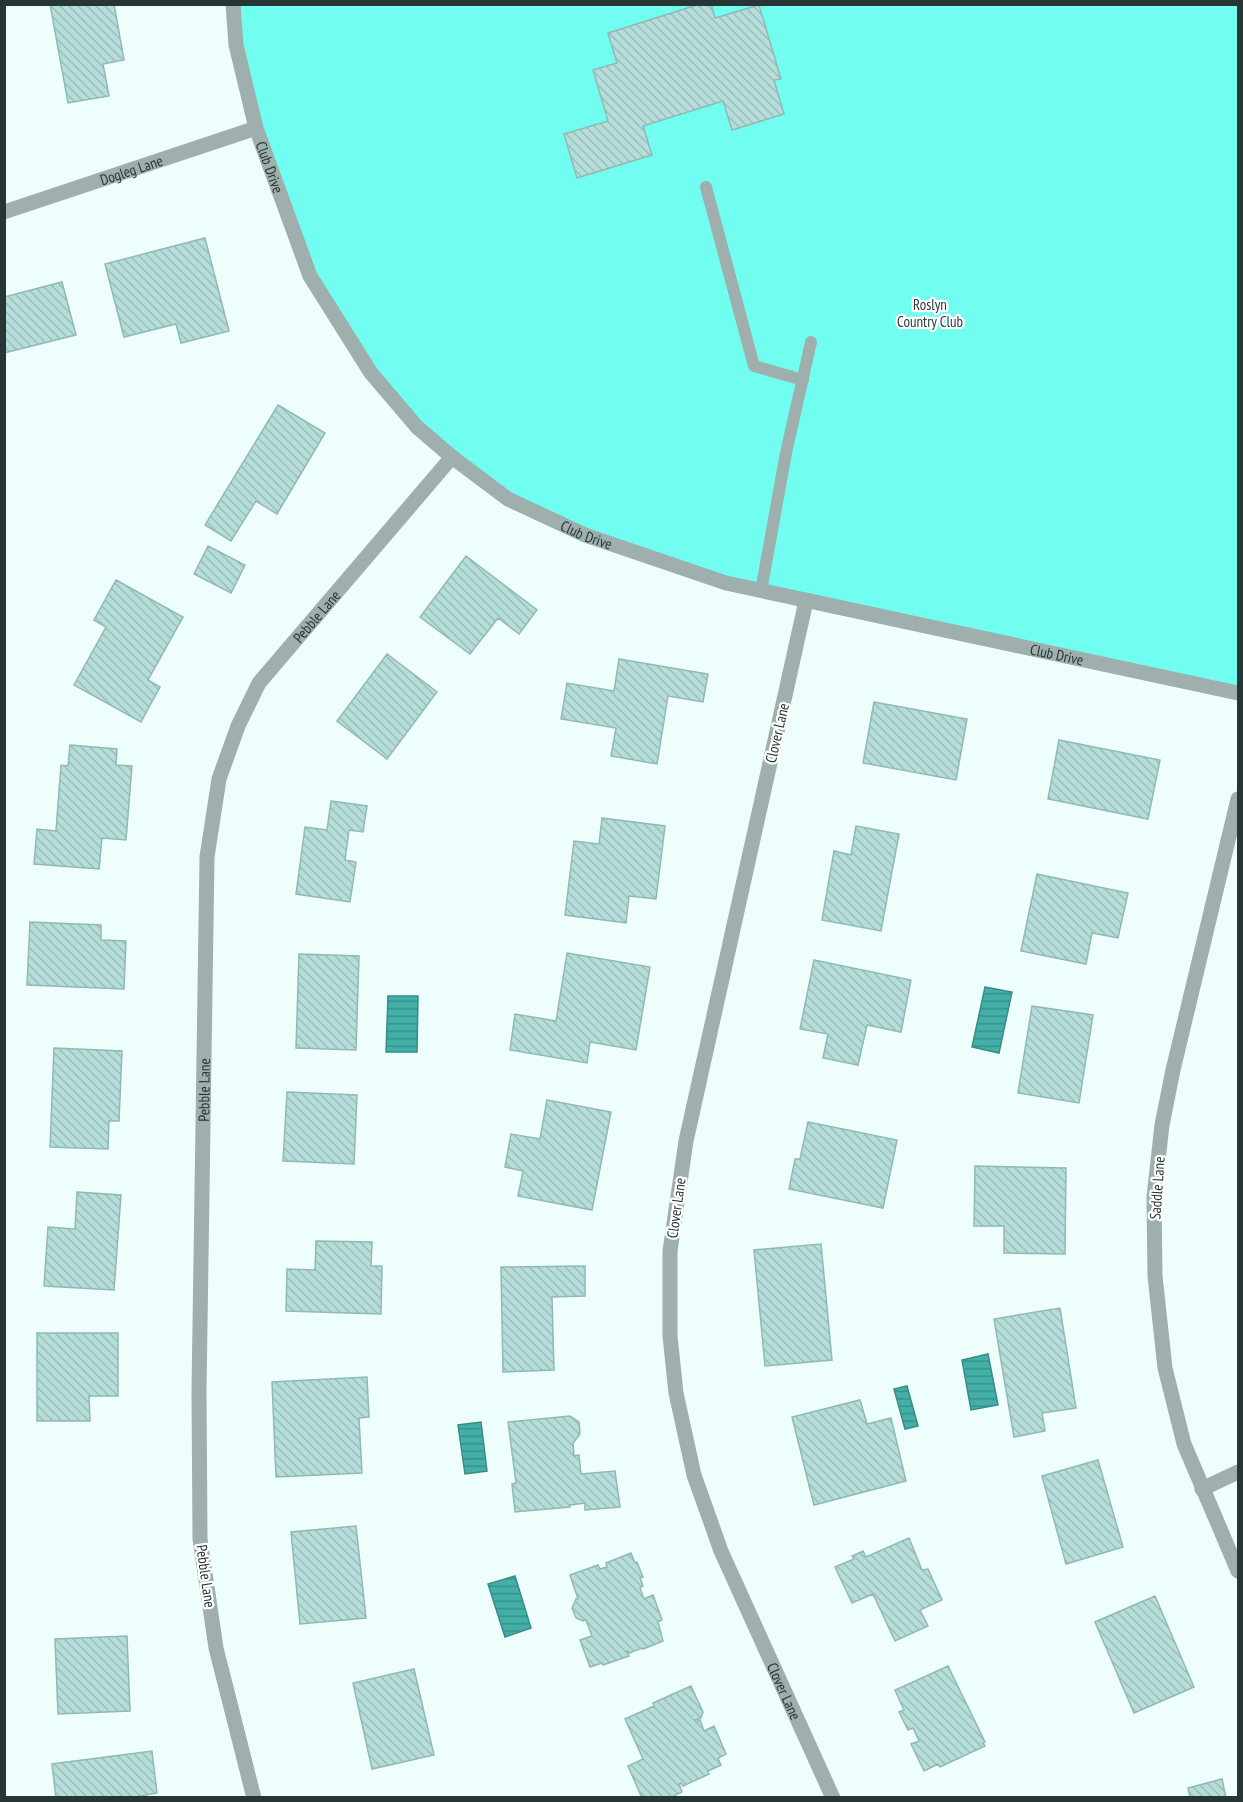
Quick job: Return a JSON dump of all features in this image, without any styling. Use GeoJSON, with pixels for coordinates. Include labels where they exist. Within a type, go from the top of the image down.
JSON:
{"type":"FeatureCollection","features":[{"type":"Feature","properties":{"kind":"street","name":"Club Drive"},"geometry":{"type":"LineString","coordinates":[[233,4],[236,45],[256,128],[310,276],[371,373],[417,427],[452,457],[508,499],[585,535],[726,583],[1239,693]]}},
{"type":"Feature","properties":{"kind":"street","name":"Dogleg Lane"},"geometry":{"type":"LineString","coordinates":[[4,212],[256,128]]}},
{"type":"Feature","properties":{"kind":"street","name":"Pebble Lane"},"geometry":{"type":"LineString","coordinates":[[254,1797],[216,1648],[200,1539],[199,1392],[207,857],[215,801],[219,779],[238,726],[259,684],[452,457]]}},
{"type":"Feature","properties":{"kind":"street","name":"Clover Lane"},"geometry":{"type":"LineString","coordinates":[[806,601],[686,1141],[670,1251],[670,1336],[676,1393],[694,1475],[721,1551],[833,1797]]}},
{"type":"Feature","properties":{"kind":"street","name":"Saddle Lane"},"geometry":{"type":"LineString","coordinates":[[1239,800],[1173,1070],[1162,1125],[1154,1197],[1155,1276],[1165,1368],[1184,1444],[1239,1571]]}},
{"type":"Feature","properties":{"kind":"street"},"geometry":{"type":"LineString","coordinates":[[1202,1489],[1239,1472]]}},
{"type":"Feature","properties":{"kind":"lane"},"geometry":{"type":"LineString","coordinates":[[706,187],[754,366],[802,380]]}},
{"type":"Feature","properties":{"kind":"lane"},"geometry":{"type":"LineString","coordinates":[[761,591],[786,453],[811,342]]}},
{"type":"Feature","properties":{"kind":"green space","name":"Roslyn Country Club"},"geometry":{"type":"Polygon","coordinates":[[[233,5],[1238,5],[1238,696],[726,583],[508,499],[439,448],[371,373],[310,276],[256,127],[233,5]]]}},
{"type":"Feature","properties":{"kind":"shaded area"},"geometry":{"type":"Polygon","coordinates":[[[985,987],[1012,992],[999,1053],[972,1047],[985,987]]]}},
{"type":"Feature","properties":{"kind":"shaded area"},"geometry":{"type":"Polygon","coordinates":[[[388,996],[418,996],[417,1052],[386,1052],[388,996]]]}},
{"type":"Feature","properties":{"kind":"shaded area"},"geometry":{"type":"Polygon","coordinates":[[[988,1354],[998,1405],[971,1410],[962,1360],[988,1354]]]}},
{"type":"Feature","properties":{"kind":"shaded area"},"geometry":{"type":"Polygon","coordinates":[[[907,1386],[918,1426],[905,1429],[894,1389],[907,1386]]]}},
{"type":"Feature","properties":{"kind":"shaded area"},"geometry":{"type":"Polygon","coordinates":[[[481,1422],[487,1471],[465,1474],[458,1425],[481,1422]]]}},
{"type":"Feature","properties":{"kind":"shaded area"},"geometry":{"type":"Polygon","coordinates":[[[515,1576],[531,1628],[505,1637],[488,1584],[515,1576]]]}},
{"type":"Feature","properties":{"kind":"building"},"geometry":{"type":"Polygon","coordinates":[[[50,4],[114,4],[124,60],[103,64],[109,96],[68,103],[50,4]]]}},
{"type":"Feature","properties":{"kind":"building"},"geometry":{"type":"Polygon","coordinates":[[[700,4],[711,4],[715,18],[759,5],[781,79],[774,80],[784,114],[732,130],[723,101],[643,126],[652,155],[577,178],[564,134],[608,121],[593,70],[617,63],[608,33],[700,4]]]}},
{"type":"Feature","properties":{"kind":"building"},"geometry":{"type":"Polygon","coordinates":[[[205,238],[229,331],[181,343],[176,324],[124,337],[105,264],[205,238]]]}},
{"type":"Feature","properties":{"kind":"building"},"geometry":{"type":"Polygon","coordinates":[[[62,282],[76,335],[4,353],[4,297],[62,282]]]}},
{"type":"Feature","properties":{"kind":"building"},"geometry":{"type":"Polygon","coordinates":[[[278,405],[325,433],[277,514],[256,501],[231,541],[205,525],[278,405]]]}},
{"type":"Feature","properties":{"kind":"building"},"geometry":{"type":"Polygon","coordinates":[[[208,546],[245,565],[231,593],[194,574],[208,546]]]}},
{"type":"Feature","properties":{"kind":"building"},"geometry":{"type":"Polygon","coordinates":[[[466,556],[537,610],[519,634],[498,618],[470,654],[420,617],[466,556]]]}},
{"type":"Feature","properties":{"kind":"building"},"geometry":{"type":"Polygon","coordinates":[[[116,580],[183,617],[148,680],[160,687],[141,722],[74,685],[106,627],[94,620],[116,580]]]}},
{"type":"Feature","properties":{"kind":"building"},"geometry":{"type":"Polygon","coordinates":[[[387,654],[437,692],[387,759],[337,721],[387,654]]]}},
{"type":"Feature","properties":{"kind":"building"},"geometry":{"type":"Polygon","coordinates":[[[619,659],[708,674],[703,702],[668,696],[657,764],[611,756],[616,728],[561,719],[567,683],[614,691],[619,659]]]}},
{"type":"Feature","properties":{"kind":"building"},"geometry":{"type":"Polygon","coordinates":[[[874,702],[967,719],[956,780],[863,763],[874,702]]]}},
{"type":"Feature","properties":{"kind":"building"},"geometry":{"type":"Polygon","coordinates":[[[1059,740],[1160,760],[1148,819],[1048,799],[1059,740]]]}},
{"type":"Feature","properties":{"kind":"building"},"geometry":{"type":"Polygon","coordinates":[[[70,745],[117,749],[116,765],[132,766],[126,840],[102,838],[99,869],[34,864],[37,829],[56,831],[61,765],[68,766],[70,745]]]}},
{"type":"Feature","properties":{"kind":"building"},"geometry":{"type":"Polygon","coordinates":[[[331,801],[367,806],[363,832],[349,830],[345,860],[356,862],[350,902],[296,894],[305,827],[327,830],[331,801]]]}},
{"type":"Feature","properties":{"kind":"building"},"geometry":{"type":"Polygon","coordinates":[[[602,818],[665,826],[656,899],[629,896],[626,923],[565,915],[574,841],[599,844],[602,818]]]}},
{"type":"Feature","properties":{"kind":"building"},"geometry":{"type":"Polygon","coordinates":[[[856,826],[899,834],[881,931],[822,920],[834,851],[851,855],[856,826]]]}},
{"type":"Feature","properties":{"kind":"building"},"geometry":{"type":"Polygon","coordinates":[[[1037,874],[1128,893],[1118,938],[1092,933],[1086,964],[1021,951],[1037,874]]]}},
{"type":"Feature","properties":{"kind":"building"},"geometry":{"type":"Polygon","coordinates":[[[30,922],[101,925],[101,940],[126,941],[124,989],[27,985],[30,922]]]}},
{"type":"Feature","properties":{"kind":"building"},"geometry":{"type":"Polygon","coordinates":[[[567,953],[650,967],[636,1050],[590,1042],[587,1063],[510,1050],[515,1014],[556,1021],[567,953]]]}},
{"type":"Feature","properties":{"kind":"building"},"geometry":{"type":"Polygon","coordinates":[[[299,954],[359,956],[356,1050],[296,1048],[299,954]]]}},
{"type":"Feature","properties":{"kind":"building"},"geometry":{"type":"Polygon","coordinates":[[[814,960],[911,980],[901,1032],[867,1025],[858,1065],[823,1058],[828,1034],[800,1029],[814,960]]]}},
{"type":"Feature","properties":{"kind":"building"},"geometry":{"type":"Polygon","coordinates":[[[1032,1006],[1093,1015],[1079,1103],[1018,1093],[1032,1006]]]}},
{"type":"Feature","properties":{"kind":"building"},"geometry":{"type":"Polygon","coordinates":[[[54,1048],[122,1051],[119,1121],[109,1121],[108,1149],[50,1147],[54,1048]]]}},
{"type":"Feature","properties":{"kind":"building"},"geometry":{"type":"Polygon","coordinates":[[[287,1092],[357,1095],[354,1164],[283,1161],[287,1092]]]}},
{"type":"Feature","properties":{"kind":"building"},"geometry":{"type":"Polygon","coordinates":[[[547,1100],[611,1112],[592,1210],[518,1196],[523,1171],[505,1167],[511,1134],[540,1139],[547,1100]]]}},
{"type":"Feature","properties":{"kind":"building"},"geometry":{"type":"Polygon","coordinates":[[[808,1122],[897,1140],[883,1208],[789,1189],[795,1159],[800,1159],[808,1122]]]}},
{"type":"Feature","properties":{"kind":"building"},"geometry":{"type":"Polygon","coordinates":[[[975,1166],[1066,1168],[1065,1254],[1004,1253],[1004,1226],[974,1226],[975,1166]]]}},
{"type":"Feature","properties":{"kind":"building"},"geometry":{"type":"Polygon","coordinates":[[[77,1192],[121,1195],[114,1290],[44,1286],[48,1227],[75,1229],[77,1192]]]}},
{"type":"Feature","properties":{"kind":"building"},"geometry":{"type":"Polygon","coordinates":[[[316,1241],[372,1242],[371,1266],[382,1266],[381,1314],[286,1311],[287,1269],[315,1270],[316,1241]]]}},
{"type":"Feature","properties":{"kind":"building"},"geometry":{"type":"Polygon","coordinates":[[[821,1244],[832,1360],[765,1366],[754,1250],[821,1244]]]}},
{"type":"Feature","properties":{"kind":"building"},"geometry":{"type":"Polygon","coordinates":[[[585,1266],[585,1296],[552,1297],[554,1370],[503,1372],[501,1267],[585,1266]]]}},
{"type":"Feature","properties":{"kind":"building"},"geometry":{"type":"Polygon","coordinates":[[[1060,1308],[1076,1408],[1042,1413],[1045,1431],[1014,1437],[994,1319],[1060,1308]]]}},
{"type":"Feature","properties":{"kind":"building"},"geometry":{"type":"Polygon","coordinates":[[[37,1333],[118,1333],[118,1396],[89,1396],[90,1421],[37,1421],[37,1333]]]}},
{"type":"Feature","properties":{"kind":"building"},"geometry":{"type":"Polygon","coordinates":[[[367,1377],[369,1417],[359,1418],[362,1473],[276,1477],[272,1382],[367,1377]]]}},
{"type":"Feature","properties":{"kind":"building"},"geometry":{"type":"Polygon","coordinates":[[[860,1400],[867,1424],[891,1418],[906,1481],[814,1505],[792,1417],[860,1400]]]}},
{"type":"Feature","properties":{"kind":"building"},"geometry":{"type":"Polygon","coordinates":[[[570,1416],[579,1422],[580,1434],[573,1443],[574,1456],[579,1455],[581,1474],[615,1471],[620,1507],[585,1510],[585,1503],[570,1505],[570,1507],[515,1512],[512,1484],[516,1483],[508,1422],[570,1416]]]}},
{"type":"Feature","properties":{"kind":"building"},"geometry":{"type":"Polygon","coordinates":[[[1098,1460],[1123,1547],[1066,1564],[1042,1476],[1098,1460]]]}},
{"type":"Feature","properties":{"kind":"building"},"geometry":{"type":"Polygon","coordinates":[[[356,1526],[366,1618],[300,1624],[291,1532],[356,1526]]]}},
{"type":"Feature","properties":{"kind":"building"},"geometry":{"type":"Polygon","coordinates":[[[909,1538],[922,1570],[928,1569],[942,1600],[920,1610],[928,1626],[895,1641],[873,1594],[852,1603],[835,1567],[854,1559],[852,1556],[863,1551],[866,1557],[909,1538]]]}},
{"type":"Feature","properties":{"kind":"building"},"geometry":{"type":"Polygon","coordinates":[[[631,1553],[643,1577],[640,1578],[643,1586],[640,1588],[644,1599],[653,1595],[662,1620],[658,1622],[663,1641],[629,1653],[627,1650],[629,1656],[590,1667],[580,1640],[592,1636],[586,1620],[576,1618],[572,1608],[578,1599],[570,1575],[598,1565],[600,1569],[607,1567],[606,1563],[631,1553]]]}},
{"type":"Feature","properties":{"kind":"building"},"geometry":{"type":"Polygon","coordinates":[[[1155,1596],[1194,1687],[1134,1713],[1095,1622],[1155,1596]]]}},
{"type":"Feature","properties":{"kind":"building"},"geometry":{"type":"Polygon","coordinates":[[[127,1636],[130,1711],[58,1714],[55,1639],[127,1636]]]}},
{"type":"Feature","properties":{"kind":"building"},"geometry":{"type":"Polygon","coordinates":[[[948,1666],[985,1746],[940,1767],[938,1764],[924,1771],[911,1744],[919,1741],[913,1728],[908,1730],[899,1712],[904,1710],[895,1690],[948,1666]]]}},
{"type":"Feature","properties":{"kind":"building"},"geometry":{"type":"Polygon","coordinates":[[[414,1669],[434,1755],[372,1769],[353,1683],[414,1669]]]}},
{"type":"Feature","properties":{"kind":"building"},"geometry":{"type":"Polygon","coordinates":[[[691,1686],[703,1712],[701,1718],[695,1720],[696,1722],[700,1720],[704,1731],[714,1726],[726,1754],[718,1758],[721,1765],[708,1771],[709,1774],[683,1786],[679,1784],[682,1792],[670,1798],[642,1798],[628,1766],[643,1759],[625,1719],[691,1686]]]}},
{"type":"Feature","properties":{"kind":"building"},"geometry":{"type":"Polygon","coordinates":[[[152,1751],[157,1793],[131,1798],[56,1798],[52,1764],[152,1751]]]}},
{"type":"Feature","properties":{"kind":"building"},"geometry":{"type":"Polygon","coordinates":[[[1222,1779],[1226,1798],[1190,1798],[1188,1788],[1222,1779]]]}}]}
